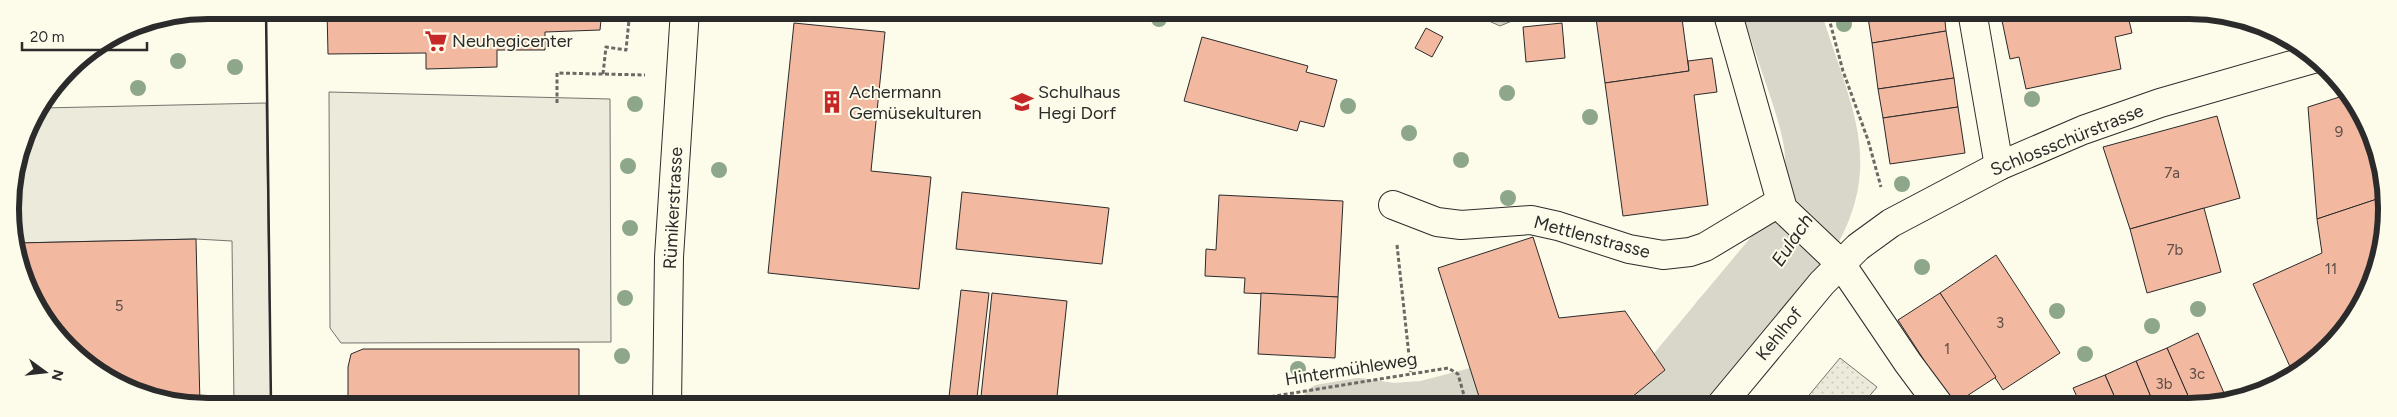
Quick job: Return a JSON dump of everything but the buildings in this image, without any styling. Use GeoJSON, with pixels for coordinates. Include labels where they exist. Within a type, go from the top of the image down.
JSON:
{"type":"FeatureCollection","features":[{"type":"Feature","properties":{"kind":"street","name":"Rümikerstrasse"},"geometry":{"type":"LineString","coordinates":[[667,398],[670,257],[684,19]]}},
{"type":"Feature","properties":{"kind":"street"},"geometry":{"type":"LineString","coordinates":[[1729,19],[1784,208],[1831,255],[1934,398]]}},
{"type":"Feature","properties":{"kind":"street"},"geometry":{"type":"LineString","coordinates":[[1973,19],[1999,166]]}},
{"type":"Feature","properties":{"kind":"street","name":"Schlossschürstrasse"},"geometry":{"type":"LineString","coordinates":[[1831,255],[1871,236],[1890,223],[1999,166],[2126,114],[2307,61]]}},
{"type":"Feature","properties":{"kind":"street","name":"Mettlenstrasse"},"geometry":{"type":"LineString","coordinates":[[1393,205],[1438,222],[1461,225],[1520,220],[1543,223],[1629,249],[1663,255],[1690,252],[1705,247],[1784,208]]}},
{"type":"Feature","properties":{"kind":"street","name":"Kehlhof"},"geometry":{"type":"LineString","coordinates":[[1727,398],[1804,304],[1831,255]]}},
{"type":"Feature","properties":{"kind":"path"},"geometry":{"type":"LineString","coordinates":[[603,74],[606,47],[626,50],[629,19]]}},
{"type":"Feature","properties":{"kind":"path"},"geometry":{"type":"LineString","coordinates":[[1829,19],[1843,72],[1875,160],[1890,223]]}},
{"type":"Feature","properties":{"kind":"path"},"geometry":{"type":"LineString","coordinates":[[557,103],[557,72],[648,75]]}},
{"type":"Feature","properties":{"kind":"path"},"geometry":{"type":"LineString","coordinates":[[1393,205],[1411,374]]}},
{"type":"Feature","properties":{"kind":"path","name":"Hintermühleweg"},"geometry":{"type":"LineString","coordinates":[[1263,398],[1448,368],[1454,370],[1459,378],[1465,398]]}},
{"type":"Feature","properties":{"kind":"shaded area"},"geometry":{"type":"Polygon","coordinates":[[[1762,19],[1797,19],[1837,153],[1835,196],[1821,246],[1690,398],[1635,398],[1789,215],[1802,157],[1798,131],[1762,19]]]}},
{"type":"Feature","properties":{"kind":"shaded area"},"geometry":{"type":"Polygon","coordinates":[[[329,92],[610,99],[611,342],[341,343],[330,328],[329,92]]]}},
{"type":"Feature","properties":{"kind":"shaded area"},"geometry":{"type":"Polygon","coordinates":[[[266,103],[271,398],[234,398],[232,241],[196,239],[22,243],[19,196],[22,171],[33,136],[48,108],[266,103]]]}},
{"type":"Feature","properties":{"kind":"shaded area"},"geometry":{"type":"Polygon","coordinates":[[[1840,358],[1877,387],[1868,398],[1807,398],[1840,358]]]}},
{"type":"Feature","properties":{"kind":"water"},"geometry":{"type":"Polygon","coordinates":[[[1488,19],[1513,19],[1500,26],[1488,19]]]}},
{"type":"Feature","properties":{"kind":"waterway","name":"Eulach"},"geometry":{"type":"LineString","coordinates":[[1666,398],[1794,244],[1815,204],[1823,168],[1819,131],[1784,19]]}},
{"type":"Feature","properties":{"kind":"waterway"},"geometry":{"type":"LineString","coordinates":[[1715,314],[1740,309]]}},
{"type":"Feature","properties":{"kind":"waterway"},"geometry":{"type":"LineString","coordinates":[[1442,398],[1477,389]]}},
{"type":"Feature","properties":{"kind":"wall"},"geometry":{"type":"LineString","coordinates":[[266,19],[271,398]]}},
{"type":"Feature","properties":{"kind":"place","name":"Neuhegicenter"},"geometry":{"type":"Point","coordinates":[436,41]}},
{"type":"Feature","properties":{"kind":"place","name":"Achermann Gemüsekulturen"},"geometry":{"type":"Point","coordinates":[832,102]}},
{"type":"Feature","properties":{"kind":"place","name":"Schulhaus Hegi Dorf"},"geometry":{"type":"Point","coordinates":[1022,102]}}]}
